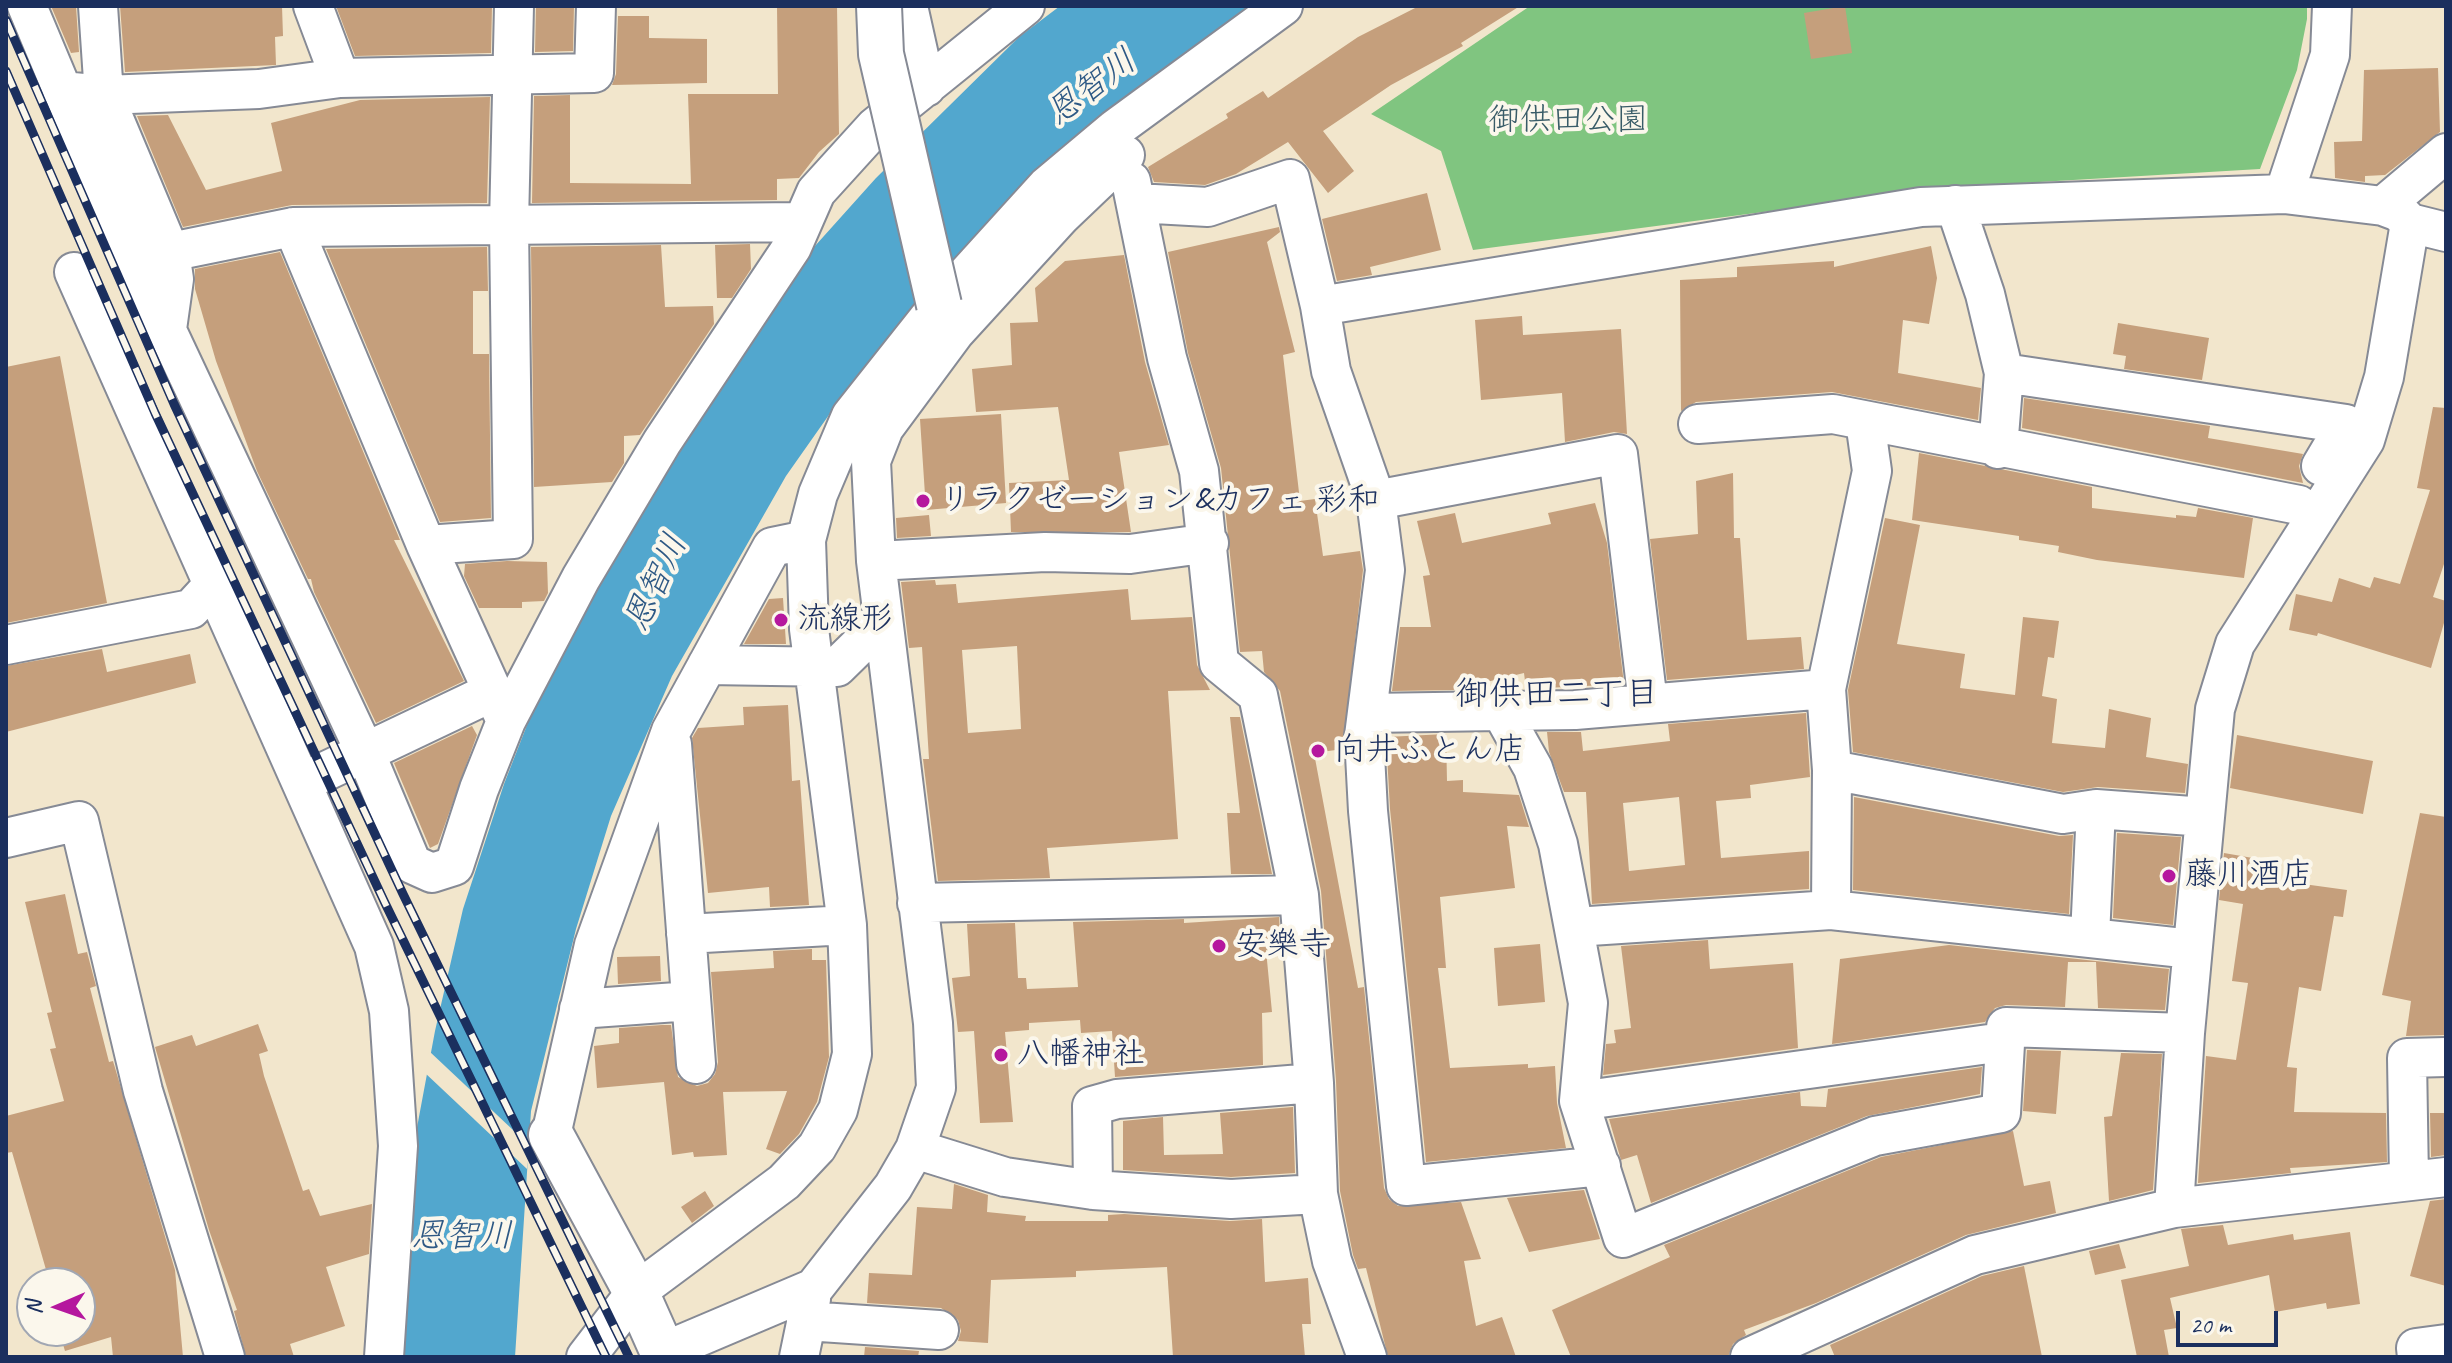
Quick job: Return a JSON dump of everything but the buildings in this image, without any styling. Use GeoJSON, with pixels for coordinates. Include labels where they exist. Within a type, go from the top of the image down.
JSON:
{"type":"FeatureCollection","features":[{"type":"Feature","properties":{"kind":"street"},"geometry":{"type":"LineString","coordinates":[[27,6],[131,254],[365,752],[412,864],[432,873],[454,866],[479,789],[499,706],[662,442],[792,247],[816,192],[875,127],[1025,6]]}},
{"type":"Feature","properties":{"kind":"street"},"geometry":{"type":"LineString","coordinates":[[98,6],[104,95],[170,252],[174,279],[167,329]]}},
{"type":"Feature","properties":{"kind":"street"},"geometry":{"type":"LineString","coordinates":[[313,6],[340,78]]}},
{"type":"Feature","properties":{"kind":"street"},"geometry":{"type":"LineString","coordinates":[[426,545],[513,539],[509,224],[514,6]]}},
{"type":"Feature","properties":{"kind":"street"},"geometry":{"type":"LineString","coordinates":[[62,91],[104,95],[259,89],[340,78],[594,73],[596,6]]}},
{"type":"Feature","properties":{"kind":"street"},"geometry":{"type":"LineString","coordinates":[[862,6],[861,48],[875,127]]}},
{"type":"Feature","properties":{"kind":"street"},"geometry":{"type":"LineString","coordinates":[[879,6],[881,54],[939,305]]}},
{"type":"Feature","properties":{"kind":"street"},"geometry":{"type":"LineString","coordinates":[[908,6],[926,87]]}},
{"type":"Feature","properties":{"kind":"street"},"geometry":{"type":"LineString","coordinates":[[586,1357],[636,1292],[784,1182],[817,1147],[838,1110],[852,1054],[847,925],[814,668],[806,540],[818,494],[851,416],[939,305],[1047,186],[1120,142],[1283,6]]}},
{"type":"Feature","properties":{"kind":"street"},"geometry":{"type":"LineString","coordinates":[[2284,194],[2330,55],[2332,6]]}},
{"type":"Feature","properties":{"kind":"street"},"geometry":{"type":"LineString","coordinates":[[1120,142],[1136,203],[1167,358],[1199,471],[1209,543],[1219,663],[1258,695],[1299,895],[1314,1083],[1318,1194],[1332,1261],[1367,1357]]}},
{"type":"Feature","properties":{"kind":"street"},"geometry":{"type":"LineString","coordinates":[[806,1322],[915,1149],[936,1088],[933,1023],[876,561],[871,461],[884,428],[955,332],[1061,216],[1120,142]]}},
{"type":"Feature","properties":{"kind":"street"},"geometry":{"type":"LineString","coordinates":[[2174,1208],[2185,1033],[2215,709],[2235,644],[2365,440],[2384,377],[2413,221],[2446,153]]}},
{"type":"Feature","properties":{"kind":"street"},"geometry":{"type":"LineString","coordinates":[[1136,203],[1208,207],[1290,179],[1320,306],[1331,371],[1376,500],[1385,570],[1364,736],[1368,811],[1406,1186],[1601,1166]]}},
{"type":"Feature","properties":{"kind":"street"},"geometry":{"type":"LineString","coordinates":[[1320,306],[1921,207],[2284,194],[2413,221]]}},
{"type":"Feature","properties":{"kind":"street"},"geometry":{"type":"LineString","coordinates":[[1955,205],[1985,294],[2004,373],[1998,449]]}},
{"type":"Feature","properties":{"kind":"street"},"geometry":{"type":"LineString","coordinates":[[131,254],[170,252],[293,227],[801,222]]}},
{"type":"Feature","properties":{"kind":"street"},"geometry":{"type":"LineString","coordinates":[[293,227],[426,545],[499,706]]}},
{"type":"Feature","properties":{"kind":"street"},"geometry":{"type":"LineString","coordinates":[[74,272],[374,946],[389,1011],[398,1146],[384,1357]]}},
{"type":"Feature","properties":{"kind":"street"},"geometry":{"type":"LineString","coordinates":[[2004,373],[2346,424],[2251,582],[2265,595]]}},
{"type":"Feature","properties":{"kind":"street"},"geometry":{"type":"LineString","coordinates":[[1698,424],[1833,414],[1998,449],[2299,505]]}},
{"type":"Feature","properties":{"kind":"street"},"geometry":{"type":"LineString","coordinates":[[1831,910],[1832,770],[1826,689],[1872,471],[1865,421]]}},
{"type":"Feature","properties":{"kind":"street"},"geometry":{"type":"LineString","coordinates":[[1376,500],[1618,454],[1648,703]]}},
{"type":"Feature","properties":{"kind":"street"},"geometry":{"type":"LineString","coordinates":[[806,540],[772,547],[671,731],[594,945],[551,1135],[636,1292],[664,1354],[806,1322],[939,1330]]}},
{"type":"Feature","properties":{"kind":"street"},"geometry":{"type":"LineString","coordinates":[[876,561],[1045,552],[1130,554],[1209,543]]}},
{"type":"Feature","properties":{"kind":"street"},"geometry":{"type":"LineString","coordinates":[[6,645],[191,609],[214,584]]}},
{"type":"Feature","properties":{"kind":"street"},"geometry":{"type":"LineString","coordinates":[[707,665],[837,667],[883,622]]}},
{"type":"Feature","properties":{"kind":"street"},"geometry":{"type":"LineString","coordinates":[[1368,713],[1501,711],[1826,689]]}},
{"type":"Feature","properties":{"kind":"street"},"geometry":{"type":"LineString","coordinates":[[303,782],[365,752],[499,706]]}},
{"type":"Feature","properties":{"kind":"street"},"geometry":{"type":"LineString","coordinates":[[1501,711],[1533,768],[1558,844],[1588,1003],[1579,1101],[1623,1238],[1875,1136],[2001,1113],[2006,1027],[2185,1033]]}},
{"type":"Feature","properties":{"kind":"street"},"geometry":{"type":"LineString","coordinates":[[671,731],[696,1064]]}},
{"type":"Feature","properties":{"kind":"street"},"geometry":{"type":"LineString","coordinates":[[1832,770],[2063,814],[2096,809],[2205,817]]}},
{"type":"Feature","properties":{"kind":"street"},"geometry":{"type":"LineString","coordinates":[[2090,936],[2096,809]]}},
{"type":"Feature","properties":{"kind":"street"},"geometry":{"type":"LineString","coordinates":[[6,838],[79,821],[143,1091],[225,1357]]}},
{"type":"Feature","properties":{"kind":"street"},"geometry":{"type":"LineString","coordinates":[[917,903],[1299,895]]}},
{"type":"Feature","properties":{"kind":"street"},"geometry":{"type":"LineString","coordinates":[[1575,927],[1831,910],[2192,949]]}},
{"type":"Feature","properties":{"kind":"street"},"geometry":{"type":"LineString","coordinates":[[686,934],[847,925]]}},
{"type":"Feature","properties":{"kind":"street"},"geometry":{"type":"LineString","coordinates":[[579,1009],[691,1001]]}},
{"type":"Feature","properties":{"kind":"street"},"geometry":{"type":"LineString","coordinates":[[1579,1101],[2003,1042]]}},
{"type":"Feature","properties":{"kind":"street"},"geometry":{"type":"LineString","coordinates":[[1750,1357],[1975,1255],[2174,1208],[2428,1178],[2407,1058],[2446,1057]]}},
{"type":"Feature","properties":{"kind":"street"},"geometry":{"type":"LineString","coordinates":[[1093,1190],[1092,1106],[1117,1099],[1314,1083]]}},
{"type":"Feature","properties":{"kind":"street"},"geometry":{"type":"LineString","coordinates":[[915,1149],[1005,1177],[1093,1190],[1231,1199],[1318,1194]]}},
{"type":"Feature","properties":{"kind":"street"},"geometry":{"type":"LineString","coordinates":[[2417,1357],[2416,1348],[2446,1344]]}},
{"type":"Feature","properties":{"kind":"green space","name":"御供田公園"},"geometry":{"type":"Polygon","coordinates":[[[1530,6],[2307,6],[2307,19],[2297,70],[2260,169],[1954,187],[1473,250],[1441,151],[1371,114],[1530,6]]]}},
{"type":"Feature","properties":{"kind":"water","name":"恩智川"},"geometry":{"type":"Polygon","coordinates":[[[1060,6],[1251,6],[1158,73],[1018,197],[928,294],[843,395],[786,476],[672,676],[611,816],[576,929],[531,1111],[515,1357],[398,1357],[410,1165],[435,1031],[463,909],[504,784],[545,679],[603,563],[780,285],[876,178],[1019,37],[1060,6]]]}},
{"type":"Feature","properties":{"kind":"pier"},"geometry":{"type":"Polygon","coordinates":[[[429,1051],[530,1146],[527,1169],[424,1072],[429,1051]]]}},
{"type":"Feature","properties":{"kind":"railway"},"geometry":{"type":"LineString","coordinates":[[6,20],[174,404],[403,894],[629,1357]]}},
{"type":"Feature","properties":{"kind":"railway"},"geometry":{"type":"LineString","coordinates":[[6,71],[155,413],[385,903],[606,1357]]}},
{"type":"Feature","properties":{"kind":"place","name":"リラクゼーション&カフェ 彩和"},"geometry":{"type":"Point","coordinates":[923,501]}},
{"type":"Feature","properties":{"kind":"place","name":"流線形"},"geometry":{"type":"Point","coordinates":[781,620]}},
{"type":"Feature","properties":{"kind":"place","name":"向井ふとん店"},"geometry":{"type":"Point","coordinates":[1318,751]}},
{"type":"Feature","properties":{"kind":"place","name":"藤川酒店"},"geometry":{"type":"Point","coordinates":[2169,876]}},
{"type":"Feature","properties":{"kind":"place","name":"安樂寺"},"geometry":{"type":"Point","coordinates":[1219,946]}},
{"type":"Feature","properties":{"kind":"place","name":"八幡神社"},"geometry":{"type":"Point","coordinates":[1001,1055]}},
{"type":"Feature","properties":{"kind":"district","name":"御供田二丁目"},"geometry":{"type":"Point","coordinates":[1557,695]}}]}
